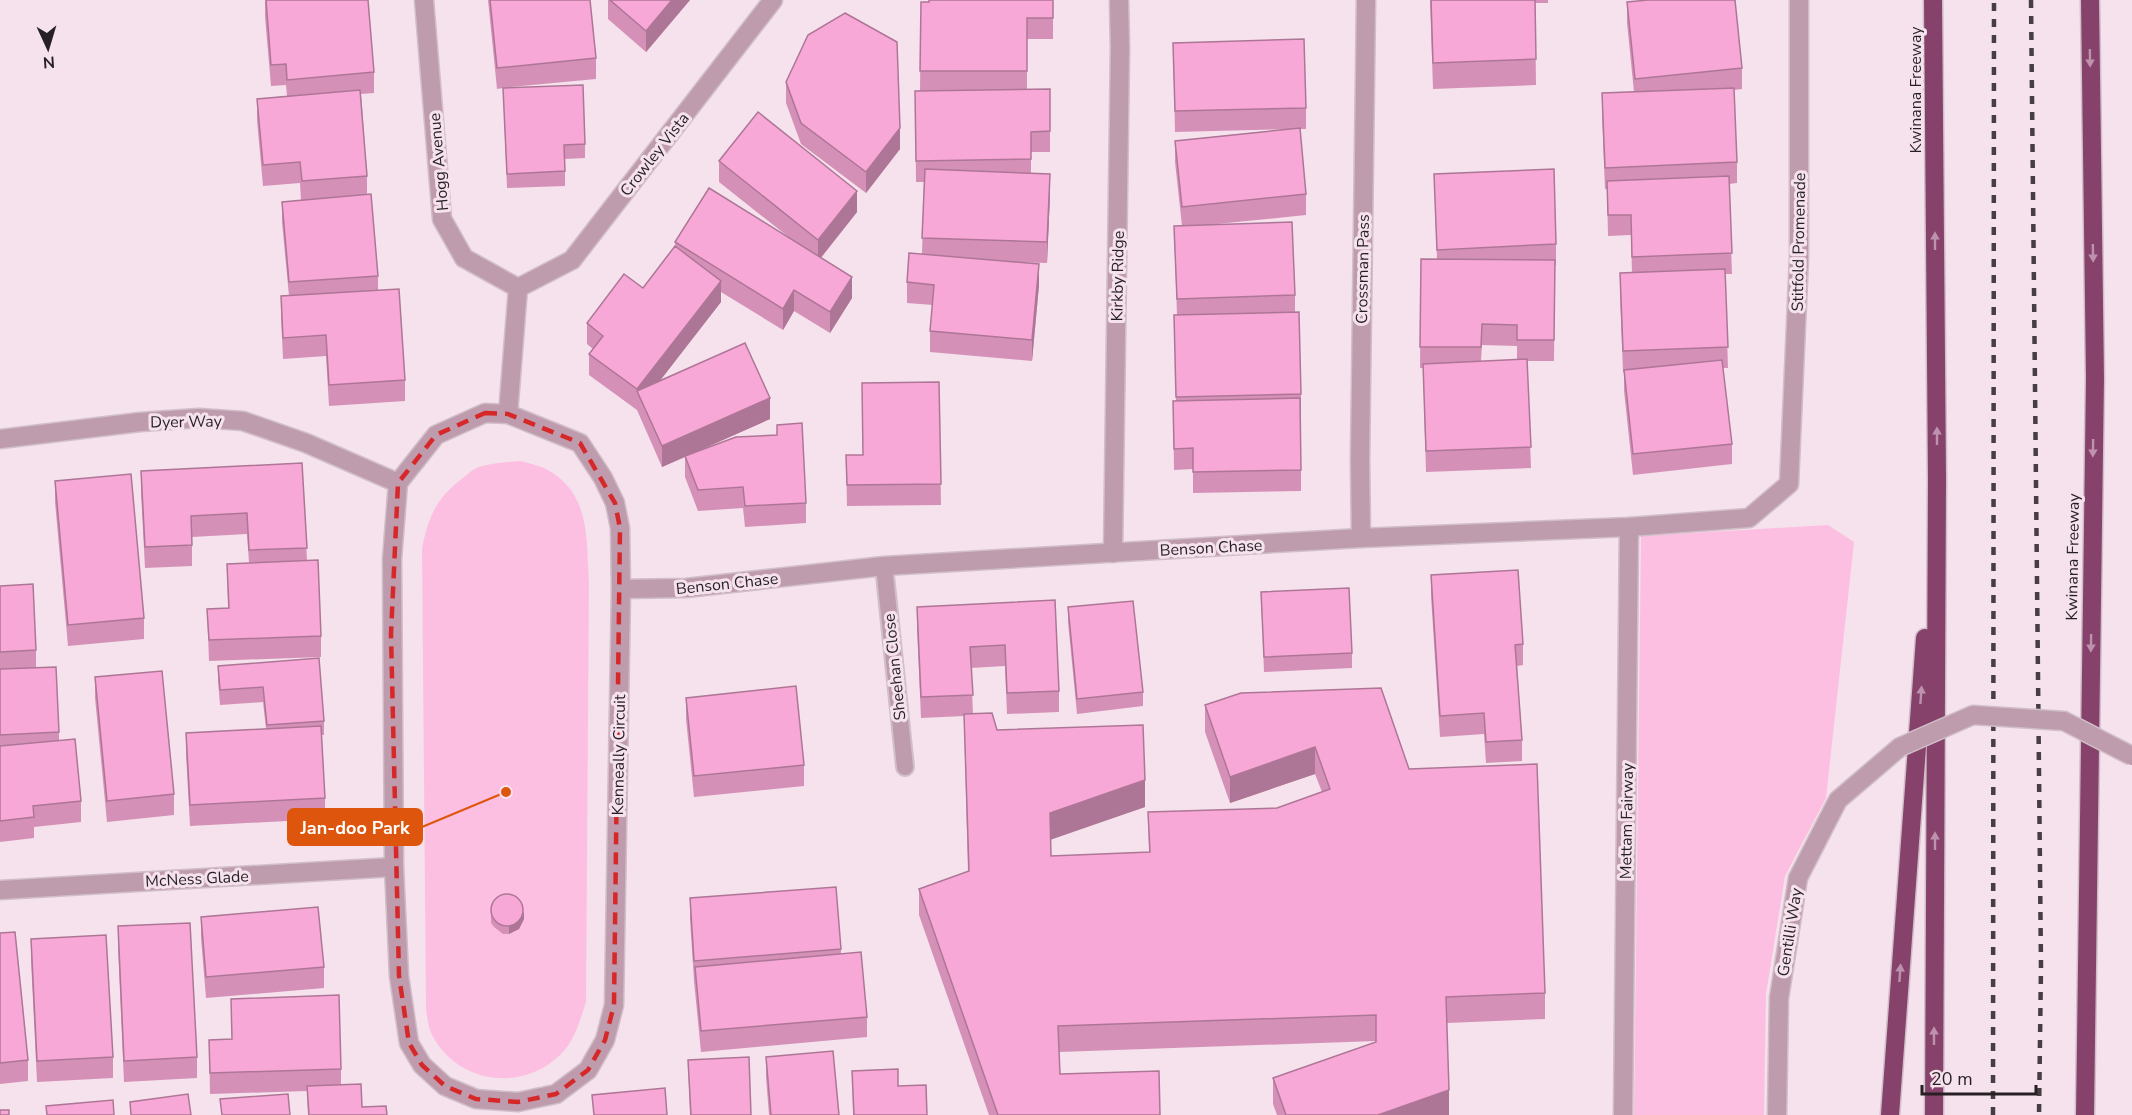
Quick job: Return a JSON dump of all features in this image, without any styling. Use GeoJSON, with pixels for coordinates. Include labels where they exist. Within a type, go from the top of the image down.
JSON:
{"type":"FeatureCollection","features":[{"type":"Feature","properties":{"kind":"highway","name":"Kwinana Freeway"},"geometry":{"type":"LineString","coordinates":[[1933,0],[1937,479],[1934,1115]]}},
{"type":"Feature","properties":{"kind":"highway","name":"Kwinana Freeway"},"geometry":{"type":"LineString","coordinates":[[2085,1115],[2094,378],[2090,0]]}},
{"type":"Feature","properties":{"kind":"highway"},"geometry":{"type":"LineString","coordinates":[[1890,1115],[1937,479]]}},
{"type":"Feature","properties":{"kind":"street","name":"Hogg Avenue"},"geometry":{"type":"LineString","coordinates":[[424,0],[442,219],[464,258],[518,288]]}},
{"type":"Feature","properties":{"kind":"street","name":"Crowley Vista"},"geometry":{"type":"LineString","coordinates":[[518,288],[572,260],[773,0]]}},
{"type":"Feature","properties":{"kind":"street","name":"Kirkby Ridge"},"geometry":{"type":"LineString","coordinates":[[1113,552],[1119,0]]}},
{"type":"Feature","properties":{"kind":"street","name":"Crossman Pass"},"geometry":{"type":"LineString","coordinates":[[1361,538],[1366,0]]}},
{"type":"Feature","properties":{"kind":"street","name":"Stitfold Promenade"},"geometry":{"type":"LineString","coordinates":[[1789,484],[1799,257],[1799,0]]}},
{"type":"Feature","properties":{"kind":"street"},"geometry":{"type":"LineString","coordinates":[[508,414],[518,288]]}},
{"type":"Feature","properties":{"kind":"street","name":"Kenneally Circuit"},"geometry":{"type":"LineString","coordinates":[[485,413],[508,414],[580,443],[603,478],[615,503],[620,528],[621,590],[614,1005],[605,1040],[588,1070],[556,1094],[518,1109],[475,1107],[445,1086],[422,1065],[409,1043],[399,976],[394,867],[392,559],[398,483],[436,435],[485,413]]}},
{"type":"Feature","properties":{"kind":"street","name":"Dyer Way"},"geometry":{"type":"LineString","coordinates":[[0,439],[199,418],[243,422],[306,443],[398,483]]}},
{"type":"Feature","properties":{"kind":"street","name":"Benson Chase"},"geometry":{"type":"LineString","coordinates":[[621,590],[686,588],[884,566],[1749,518],[1789,484]]}},
{"type":"Feature","properties":{"kind":"street","name":"Mettam Fairway"},"geometry":{"type":"LineString","coordinates":[[1623,1115],[1629,526]]}},
{"type":"Feature","properties":{"kind":"street","name":"Gentilli Way"},"geometry":{"type":"LineString","coordinates":[[1776,1115],[1779,998],[1798,878],[1838,800],[1900,747],[1973,715],[2064,721],[2132,756]]}},
{"type":"Feature","properties":{"kind":"street","name":"McNess Glade"},"geometry":{"type":"LineString","coordinates":[[0,890],[394,867]]}},
{"type":"Feature","properties":{"kind":"lane","name":"Sheehan Close"},"geometry":{"type":"LineString","coordinates":[[884,566],[905,767]]}},
{"type":"Feature","properties":{"kind":"highlighted area"},"geometry":{"type":"Polygon","coordinates":[[[485,413],[508,414],[580,443],[615,503],[620,528],[614,1005],[605,1040],[588,1070],[556,1094],[518,1102],[476,1099],[445,1086],[422,1065],[409,1043],[399,976],[391,634],[398,483],[436,435],[485,413]]]}},
{"type":"Feature","properties":{"kind":"shaded area"},"geometry":{"type":"Polygon","coordinates":[[[521,461],[544,468],[570,489],[578,503],[586,533],[589,582],[586,1002],[573,1037],[560,1055],[544,1067],[527,1075],[509,1078],[491,1077],[457,1064],[443,1051],[432,1035],[427,1018],[422,549],[430,518],[440,501],[454,485],[479,467],[521,461]]]}},
{"type":"Feature","properties":{"kind":"shaded area"},"geometry":{"type":"Polygon","coordinates":[[[1828,525],[1854,542],[1826,798],[1785,876],[1766,994],[1764,1115],[1634,1115],[1641,536],[1828,525]]]}},
{"type":"Feature","properties":{"kind":"building"},"geometry":{"type":"Polygon","coordinates":[[[266,0],[368,0],[374,72],[287,80],[286,64],[271,65],[266,0]]]}},
{"type":"Feature","properties":{"kind":"building"},"geometry":{"type":"Polygon","coordinates":[[[490,0],[590,0],[596,58],[497,68],[490,0]]]}},
{"type":"Feature","properties":{"kind":"building"},"geometry":{"type":"Polygon","coordinates":[[[610,0],[672,0],[646,31],[610,0]]]}},
{"type":"Feature","properties":{"kind":"building"},"geometry":{"type":"Polygon","coordinates":[[[929,0],[1053,0],[1053,18],[1027,18],[1027,71],[920,71],[921,2],[929,2],[929,0]]]}},
{"type":"Feature","properties":{"kind":"building"},"geometry":{"type":"Polygon","coordinates":[[[1431,0],[1535,0],[1536,59],[1433,63],[1431,0]]]}},
{"type":"Feature","properties":{"kind":"building"},"geometry":{"type":"Polygon","coordinates":[[[1735,0],[1742,68],[1635,79],[1627,2],[1735,0]]]}},
{"type":"Feature","properties":{"kind":"building"},"geometry":{"type":"Polygon","coordinates":[[[845,13],[897,42],[900,128],[866,172],[801,123],[786,82],[808,35],[845,13]]]}},
{"type":"Feature","properties":{"kind":"building"},"geometry":{"type":"Polygon","coordinates":[[[1304,39],[1306,108],[1175,111],[1173,43],[1304,39]]]}},
{"type":"Feature","properties":{"kind":"building"},"geometry":{"type":"Polygon","coordinates":[[[583,85],[585,144],[564,145],[565,171],[507,174],[503,88],[583,85]]]}},
{"type":"Feature","properties":{"kind":"building"},"geometry":{"type":"Polygon","coordinates":[[[1734,88],[1737,162],[1605,168],[1602,93],[1734,88]]]}},
{"type":"Feature","properties":{"kind":"building"},"geometry":{"type":"Polygon","coordinates":[[[1050,89],[1050,131],[1031,132],[1031,159],[916,161],[915,91],[1050,89]]]}},
{"type":"Feature","properties":{"kind":"building"},"geometry":{"type":"Polygon","coordinates":[[[360,90],[367,176],[302,181],[300,162],[263,165],[257,99],[360,90]]]}},
{"type":"Feature","properties":{"kind":"building"},"geometry":{"type":"Polygon","coordinates":[[[758,112],[857,191],[818,240],[719,161],[758,112]]]}},
{"type":"Feature","properties":{"kind":"building"},"geometry":{"type":"Polygon","coordinates":[[[1300,128],[1306,194],[1182,207],[1175,141],[1300,128]]]}},
{"type":"Feature","properties":{"kind":"building"},"geometry":{"type":"Polygon","coordinates":[[[925,169],[1050,174],[1047,242],[922,238],[925,169]]]}},
{"type":"Feature","properties":{"kind":"building"},"geometry":{"type":"Polygon","coordinates":[[[1554,169],[1556,244],[1437,250],[1434,174],[1554,169]]]}},
{"type":"Feature","properties":{"kind":"building"},"geometry":{"type":"Polygon","coordinates":[[[1729,176],[1732,253],[1632,257],[1631,215],[1608,215],[1607,181],[1729,176]]]}},
{"type":"Feature","properties":{"kind":"building"},"geometry":{"type":"Polygon","coordinates":[[[709,188],[852,277],[830,312],[794,290],[783,309],[675,242],[709,188]]]}},
{"type":"Feature","properties":{"kind":"building"},"geometry":{"type":"Polygon","coordinates":[[[371,194],[378,276],[289,282],[282,202],[371,194]]]}},
{"type":"Feature","properties":{"kind":"building"},"geometry":{"type":"Polygon","coordinates":[[[1292,222],[1295,295],[1177,299],[1174,226],[1292,222]]]}},
{"type":"Feature","properties":{"kind":"building"},"geometry":{"type":"Polygon","coordinates":[[[675,246],[721,281],[637,389],[589,354],[603,336],[587,323],[624,274],[643,288],[675,246]]]}},
{"type":"Feature","properties":{"kind":"building"},"geometry":{"type":"Polygon","coordinates":[[[909,253],[1039,264],[1032,340],[930,331],[934,285],[907,282],[909,253]]]}},
{"type":"Feature","properties":{"kind":"building"},"geometry":{"type":"Polygon","coordinates":[[[1421,259],[1555,260],[1554,340],[1517,340],[1517,325],[1482,324],[1481,347],[1420,347],[1421,259]]]}},
{"type":"Feature","properties":{"kind":"building"},"geometry":{"type":"Polygon","coordinates":[[[1725,269],[1728,347],[1623,351],[1620,273],[1725,269]]]}},
{"type":"Feature","properties":{"kind":"building"},"geometry":{"type":"Polygon","coordinates":[[[399,289],[405,380],[329,385],[326,335],[283,338],[281,296],[399,289]]]}},
{"type":"Feature","properties":{"kind":"building"},"geometry":{"type":"Polygon","coordinates":[[[1299,312],[1301,394],[1176,397],[1174,315],[1299,312]]]}},
{"type":"Feature","properties":{"kind":"building"},"geometry":{"type":"Polygon","coordinates":[[[745,343],[770,398],[662,446],[637,391],[745,343]]]}},
{"type":"Feature","properties":{"kind":"building"},"geometry":{"type":"Polygon","coordinates":[[[1527,359],[1531,447],[1426,451],[1423,364],[1527,359]]]}},
{"type":"Feature","properties":{"kind":"building"},"geometry":{"type":"Polygon","coordinates":[[[1722,360],[1732,444],[1633,454],[1624,370],[1722,360]]]}},
{"type":"Feature","properties":{"kind":"building"},"geometry":{"type":"Polygon","coordinates":[[[939,382],[941,484],[847,485],[846,455],[863,455],[862,383],[939,382]]]}},
{"type":"Feature","properties":{"kind":"building"},"geometry":{"type":"Polygon","coordinates":[[[1300,398],[1301,470],[1193,472],[1193,448],[1174,449],[1173,401],[1300,398]]]}},
{"type":"Feature","properties":{"kind":"building"},"geometry":{"type":"Polygon","coordinates":[[[802,423],[806,503],[745,506],[743,487],[698,490],[685,456],[736,437],[777,435],[777,425],[802,423]]]}},
{"type":"Feature","properties":{"kind":"building"},"geometry":{"type":"Polygon","coordinates":[[[302,463],[307,548],[249,550],[247,513],[191,516],[192,545],[145,547],[141,471],[302,463]]]}},
{"type":"Feature","properties":{"kind":"building"},"geometry":{"type":"Polygon","coordinates":[[[131,474],[144,618],[68,625],[55,481],[131,474]]]}},
{"type":"Feature","properties":{"kind":"building"},"geometry":{"type":"Polygon","coordinates":[[[318,560],[321,636],[209,640],[207,609],[229,608],[227,564],[318,560]]]}},
{"type":"Feature","properties":{"kind":"building"},"geometry":{"type":"Polygon","coordinates":[[[1518,570],[1523,644],[1515,645],[1522,740],[1486,742],[1484,713],[1440,716],[1431,575],[1518,570]]]}},
{"type":"Feature","properties":{"kind":"building"},"geometry":{"type":"Polygon","coordinates":[[[33,584],[36,650],[0,652],[0,586],[33,584]]]}},
{"type":"Feature","properties":{"kind":"building"},"geometry":{"type":"Polygon","coordinates":[[[1349,588],[1352,653],[1264,657],[1261,592],[1349,588]]]}},
{"type":"Feature","properties":{"kind":"building"},"geometry":{"type":"Polygon","coordinates":[[[1055,600],[1059,691],[1007,693],[1005,645],[970,647],[973,695],[921,697],[917,607],[1055,600]]]}},
{"type":"Feature","properties":{"kind":"building"},"geometry":{"type":"Polygon","coordinates":[[[1133,601],[1143,692],[1077,699],[1068,607],[1133,601]]]}},
{"type":"Feature","properties":{"kind":"building"},"geometry":{"type":"Polygon","coordinates":[[[319,658],[324,721],[267,725],[263,687],[220,690],[218,666],[319,658]]]}},
{"type":"Feature","properties":{"kind":"building"},"geometry":{"type":"Polygon","coordinates":[[[56,667],[59,732],[0,735],[0,669],[56,667]]]}},
{"type":"Feature","properties":{"kind":"building"},"geometry":{"type":"Polygon","coordinates":[[[162,671],[174,794],[107,801],[95,677],[162,671]]]}},
{"type":"Feature","properties":{"kind":"building"},"geometry":{"type":"Polygon","coordinates":[[[796,686],[804,765],[694,776],[686,698],[796,686]]]}},
{"type":"Feature","properties":{"kind":"building"},"geometry":{"type":"Polygon","coordinates":[[[1381,688],[1409,769],[1537,764],[1545,993],[1446,997],[1449,1090],[1378,1115],[1286,1115],[1273,1078],[1376,1042],[1376,1015],[1058,1026],[1060,1074],[1159,1071],[1160,1115],[998,1115],[919,889],[969,871],[964,714],[992,713],[997,730],[1143,725],[1145,780],[1050,813],[1051,856],[1150,852],[1148,812],[1277,808],[1330,789],[1315,747],[1230,777],[1205,705],[1241,693],[1381,688]]]}},
{"type":"Feature","properties":{"kind":"building"},"geometry":{"type":"Polygon","coordinates":[[[321,726],[325,798],[190,805],[186,733],[321,726]]]}},
{"type":"Feature","properties":{"kind":"building"},"geometry":{"type":"Polygon","coordinates":[[[75,739],[81,801],[33,806],[34,817],[0,821],[0,746],[75,739]]]}},
{"type":"Feature","properties":{"kind":"building"},"geometry":{"type":"Polygon","coordinates":[[[836,887],[841,949],[694,961],[690,898],[836,887]]]}},
{"type":"Feature","properties":{"kind":"building"},"geometry":{"type":"Polygon","coordinates":[[[507,894],[518,899],[523,910],[518,921],[507,926],[496,921],[491,910],[496,899],[507,894]]]}},
{"type":"Feature","properties":{"kind":"building"},"geometry":{"type":"Polygon","coordinates":[[[318,907],[324,967],[206,977],[201,917],[318,907]]]}},
{"type":"Feature","properties":{"kind":"building"},"geometry":{"type":"Polygon","coordinates":[[[190,923],[197,1057],[124,1061],[118,926],[190,923]]]}},
{"type":"Feature","properties":{"kind":"building"},"geometry":{"type":"Polygon","coordinates":[[[15,932],[28,1060],[0,1063],[0,933],[15,932]]]}},
{"type":"Feature","properties":{"kind":"building"},"geometry":{"type":"Polygon","coordinates":[[[106,935],[113,1057],[37,1061],[31,939],[106,935]]]}},
{"type":"Feature","properties":{"kind":"building"},"geometry":{"type":"Polygon","coordinates":[[[861,952],[867,1017],[701,1031],[695,967],[861,952]]]}},
{"type":"Feature","properties":{"kind":"building"},"geometry":{"type":"Polygon","coordinates":[[[339,995],[341,1069],[210,1073],[209,1040],[232,1039],[231,999],[339,995]]]}},
{"type":"Feature","properties":{"kind":"building"},"geometry":{"type":"Polygon","coordinates":[[[833,1051],[839,1115],[771,1115],[766,1057],[833,1051]]]}},
{"type":"Feature","properties":{"kind":"building"},"geometry":{"type":"Polygon","coordinates":[[[749,1057],[751,1115],[691,1115],[688,1060],[749,1057]]]}},
{"type":"Feature","properties":{"kind":"building"},"geometry":{"type":"Polygon","coordinates":[[[898,1069],[898,1086],[926,1085],[927,1115],[854,1115],[852,1071],[898,1069]]]}},
{"type":"Feature","properties":{"kind":"building"},"geometry":{"type":"Polygon","coordinates":[[[361,1084],[362,1107],[386,1106],[387,1115],[309,1115],[307,1086],[361,1084]]]}},
{"type":"Feature","properties":{"kind":"building"},"geometry":{"type":"Polygon","coordinates":[[[665,1088],[667,1115],[594,1115],[592,1095],[665,1088]]]}},
{"type":"Feature","properties":{"kind":"building"},"geometry":{"type":"Polygon","coordinates":[[[188,1094],[191,1115],[131,1115],[130,1102],[188,1094]]]}},
{"type":"Feature","properties":{"kind":"building"},"geometry":{"type":"Polygon","coordinates":[[[288,1094],[290,1115],[222,1115],[220,1099],[288,1094]]]}},
{"type":"Feature","properties":{"kind":"building"},"geometry":{"type":"Polygon","coordinates":[[[113,1100],[114,1115],[47,1115],[46,1106],[113,1100]]]}},
{"type":"Feature","properties":{"kind":"building"},"geometry":{"type":"Polygon","coordinates":[[[0,1110],[9,1110],[9,1115],[0,1115],[0,1110]]]}},
{"type":"Feature","properties":{"kind":"railway"},"geometry":{"type":"LineString","coordinates":[[1993,1115],[1994,0]]}},
{"type":"Feature","properties":{"kind":"railway"},"geometry":{"type":"LineString","coordinates":[[2031,0],[2041,966],[2039,1115]]}},
{"type":"Feature","properties":{"kind":"place","name":"Jan-doo Park"},"geometry":{"type":"Point","coordinates":[506,792]}}]}
